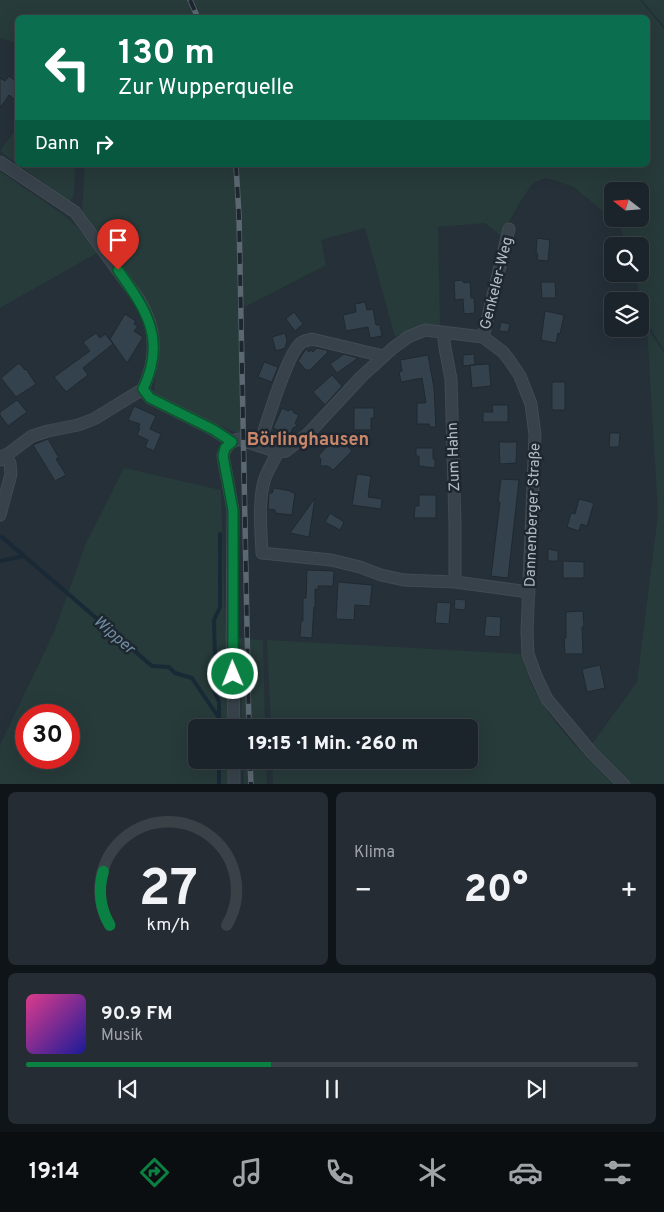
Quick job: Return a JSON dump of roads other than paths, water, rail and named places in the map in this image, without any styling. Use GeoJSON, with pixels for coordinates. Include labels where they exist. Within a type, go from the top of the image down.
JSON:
{"type":"FeatureCollection","features":[{"type":"Feature","properties":{"kind":"street"},"geometry":{"type":"LineString","coordinates":[[0,162],[75,212],[138,298],[146,312],[151,327],[153,344],[152,365],[143,389],[94,419],[78,425],[32,436],[3,458],[10,463],[11,474],[0,514]]}},
{"type":"Feature","properties":{"kind":"street","name":"Genkeler-Weg"},"geometry":{"type":"LineString","coordinates":[[483,337],[509,229]]}},
{"type":"Feature","properties":{"kind":"street","name":"Dannenberger Straße"},"geometry":{"type":"LineString","coordinates":[[278,452],[286,451],[310,434],[362,376],[383,356],[408,337],[425,330],[483,337],[503,352],[520,376],[532,404],[535,435],[527,631],[528,654],[547,700],[592,753],[624,784]]}},
{"type":"Feature","properties":{"kind":"street","name":"Zum Hahn"},"geometry":{"type":"LineString","coordinates":[[443,332],[451,379],[455,499],[455,582]]}},
{"type":"Feature","properties":{"kind":"street"},"geometry":{"type":"LineString","coordinates":[[259,446],[284,372],[292,354],[301,343],[312,339],[383,356]]}},
{"type":"Feature","properties":{"kind":"street"},"geometry":{"type":"LineString","coordinates":[[143,389],[150,398],[214,430],[232,442]]}},
{"type":"Feature","properties":{"kind":"street"},"geometry":{"type":"LineString","coordinates":[[234,719],[233,510],[223,456],[225,448],[232,442],[238,440],[278,452],[264,481],[261,496],[262,553],[331,560],[404,580],[455,582],[530,592]]}},
{"type":"Feature","properties":{"kind":"street"},"geometry":{"type":"LineString","coordinates":[[234,769],[234,784]]}},
{"type":"Feature","properties":{"kind":"waterway"},"geometry":{"type":"LineString","coordinates":[[215,660],[214,620],[220,607],[220,534]]}},
{"type":"Feature","properties":{"kind":"waterway","name":"Wipper"},"geometry":{"type":"LineString","coordinates":[[2,537],[152,666],[169,667],[175,673],[192,678],[219,719]]}},
{"type":"Feature","properties":{"kind":"waterway"},"geometry":{"type":"LineString","coordinates":[[0,561],[24,556]]}},
{"type":"Feature","properties":{"kind":"waterway"},"geometry":{"type":"LineString","coordinates":[[213,688],[219,702],[219,717]]}},
{"type":"Feature","properties":{"kind":"waterway","name":"Wipper"},"geometry":{"type":"LineString","coordinates":[[219,769],[219,784]]}},
{"type":"Feature","properties":{"kind":"railway"},"geometry":{"type":"LineString","coordinates":[[190,0],[197,15]]}},
{"type":"Feature","properties":{"kind":"railway"},"geometry":{"type":"LineString","coordinates":[[236,167],[239,216],[249,719]]}},
{"type":"Feature","properties":{"kind":"railway"},"geometry":{"type":"LineString","coordinates":[[250,769],[251,784]]}},
{"type":"Feature","properties":{"kind":"district","name":"Börlinghausen"},"geometry":{"type":"Point","coordinates":[308,439]}}]}
